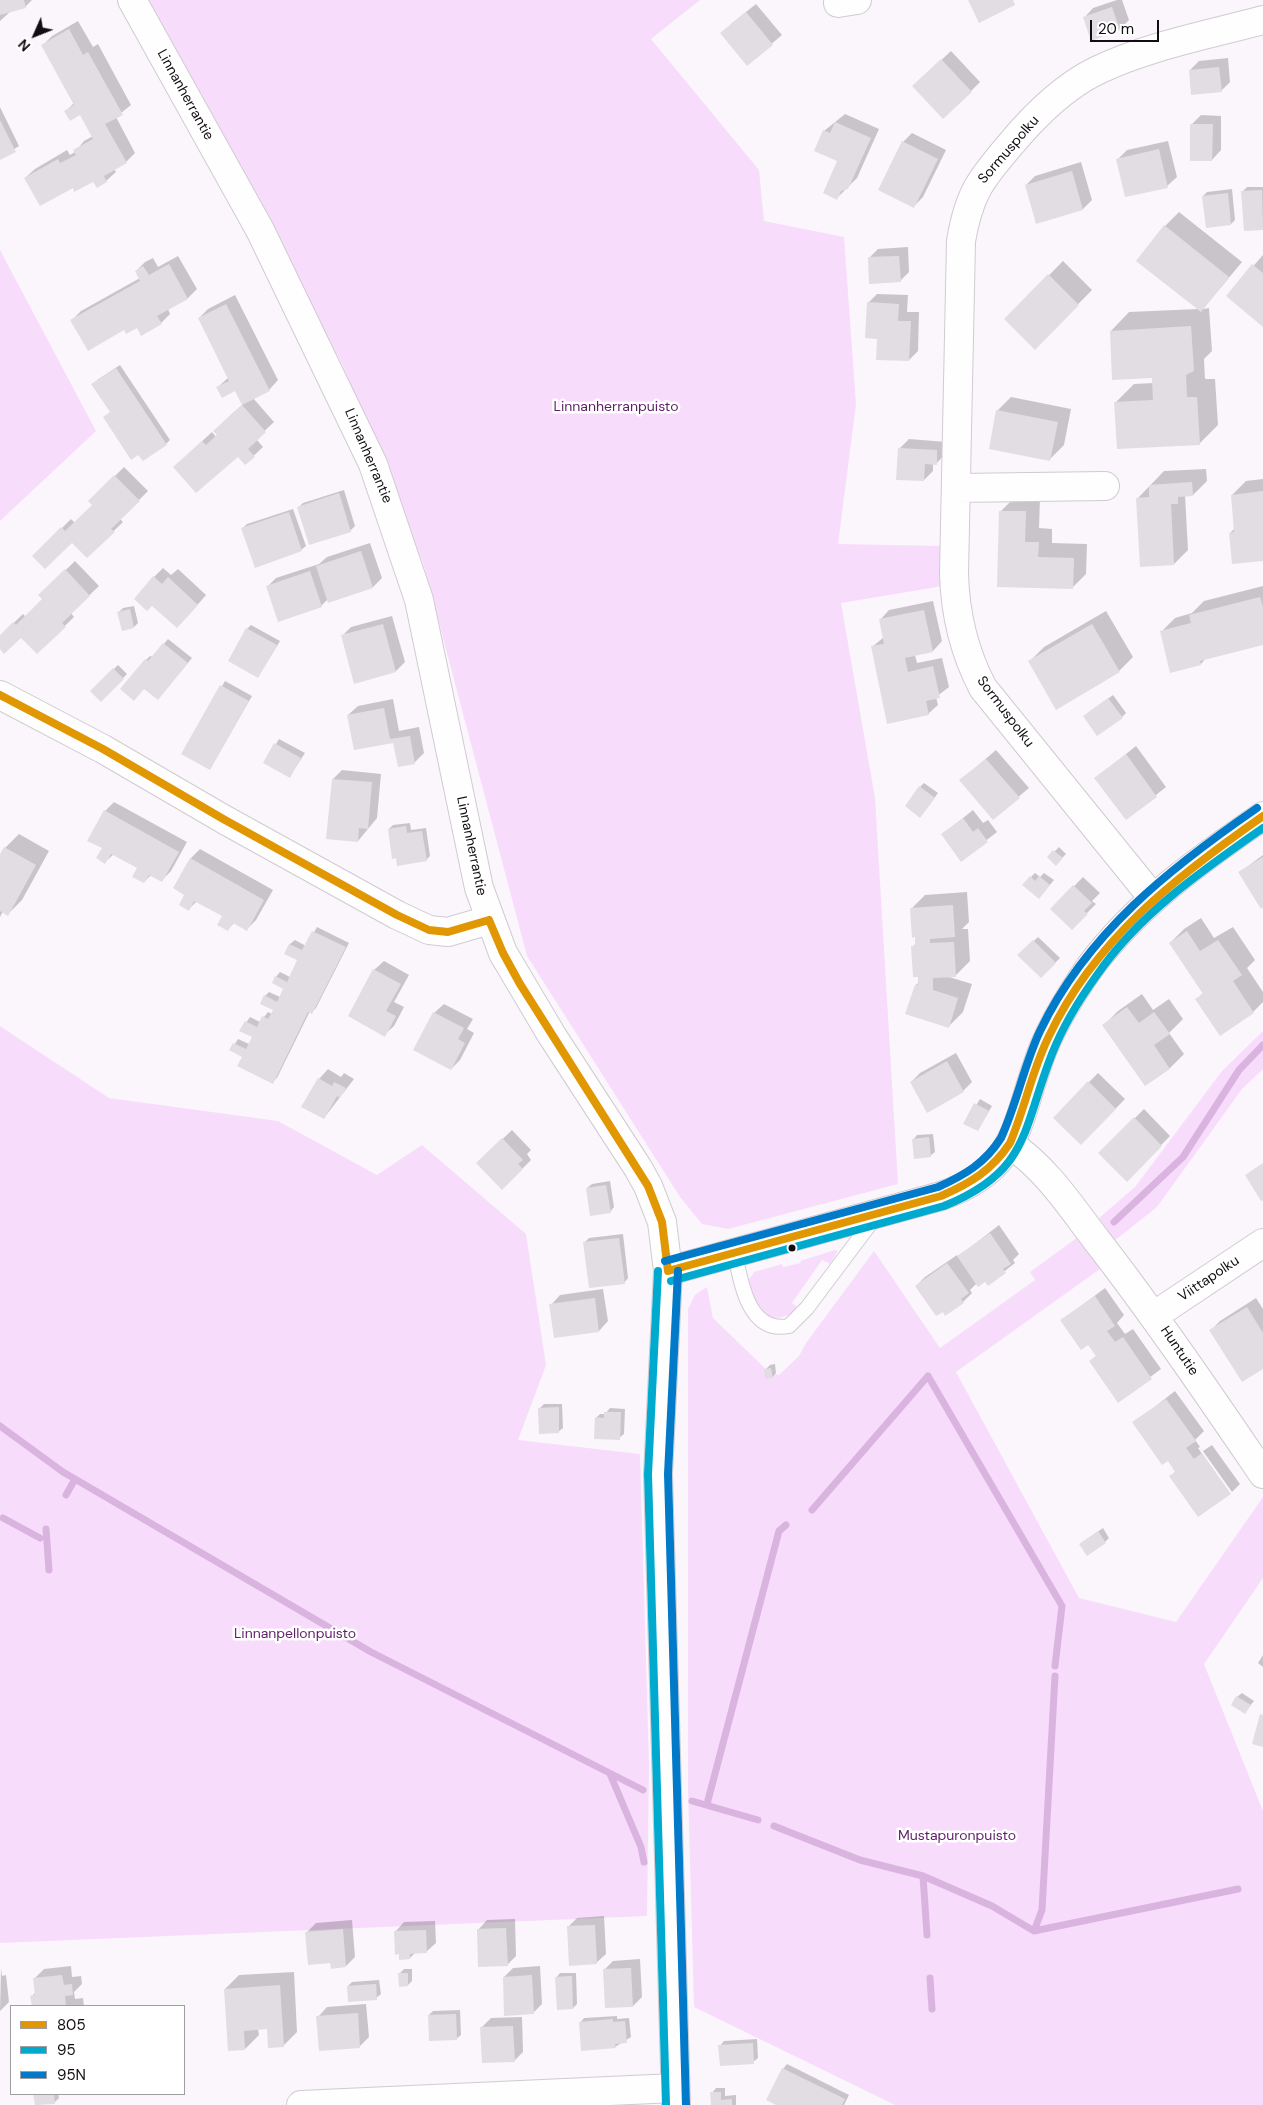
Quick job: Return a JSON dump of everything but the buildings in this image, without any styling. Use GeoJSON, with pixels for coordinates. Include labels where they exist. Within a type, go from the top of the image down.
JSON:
{"type":"FeatureCollection","features":[{"type":"Feature","properties":{"kind":"street","name":"Linnanherrantie"},"geometry":{"type":"LineString","coordinates":[[132,0],[260,230],[373,464],[419,600],[479,888],[489,920],[520,984],[648,1186],[662,1222],[668,1271],[658,1474],[676,2097]]}},
{"type":"Feature","properties":{"kind":"street","name":"Sormuspolku"},"geometry":{"type":"LineString","coordinates":[[1153,898],[991,698],[976,674],[957,618],[954,597],[960,241],[968,204],[981,179],[1024,128],[1060,95],[1095,72],[1139,53],[1263,20]]}},
{"type":"Feature","properties":{"kind":"street"},"geometry":{"type":"LineString","coordinates":[[957,488],[1105,486]]}},
{"type":"Feature","properties":{"kind":"street"},"geometry":{"type":"LineString","coordinates":[[0,694],[413,923],[429,930],[448,932],[489,920]]}},
{"type":"Feature","properties":{"kind":"street"},"geometry":{"type":"LineString","coordinates":[[668,1271],[941,1196],[971,1183],[999,1162],[1010,1144],[1039,1058],[1063,1012],[1090,968],[1124,926],[1153,898],[1188,868],[1263,816]]}},
{"type":"Feature","properties":{"kind":"street","name":"Huntutie"},"geometry":{"type":"LineString","coordinates":[[1010,1144],[1026,1155],[1048,1177],[1155,1315],[1263,1474]]}},
{"type":"Feature","properties":{"kind":"street","name":"Viittapolku"},"geometry":{"type":"LineString","coordinates":[[1155,1315],[1263,1243]]}},
{"type":"Feature","properties":{"kind":"street"},"geometry":{"type":"LineString","coordinates":[[301,2105],[676,2097]]}},
{"type":"Feature","properties":{"kind":"lane"},"geometry":{"type":"LineString","coordinates":[[735,1254],[749,1306],[766,1322],[778,1326],[789,1326],[807,1308],[878,1213]]}},
{"type":"Feature","properties":{"kind":"green space","name":"Linnanherranpuisto"},"geometry":{"type":"Polygon","coordinates":[[[148,0],[700,0],[651,39],[759,170],[764,221],[844,237],[856,404],[838,544],[942,546],[943,586],[841,603],[875,798],[898,1184],[728,1229],[702,1224],[680,1197],[527,956],[424,566],[341,362],[148,0]]]}},
{"type":"Feature","properties":{"kind":"green space"},"geometry":{"type":"Polygon","coordinates":[[[0,250],[96,431],[0,521],[0,250]]]}},
{"type":"Feature","properties":{"kind":"green space","name":"Linnanpellonpuisto"},"geometry":{"type":"Polygon","coordinates":[[[0,1026],[109,1098],[278,1121],[377,1175],[422,1145],[526,1234],[546,1365],[518,1440],[640,1454],[649,1765],[647,1916],[0,1943],[0,1026]]]}},
{"type":"Feature","properties":{"kind":"green space"},"geometry":{"type":"Polygon","coordinates":[[[1263,1031],[1263,1069],[1242,1089],[1157,1207],[1114,1241],[1099,1218],[1135,1187],[1222,1071],[1263,1031]]]}},
{"type":"Feature","properties":{"kind":"green space","name":"Mustapuronpuisto"},"geometry":{"type":"Polygon","coordinates":[[[1078,1237],[1100,1269],[956,1372],[1079,1598],[1176,1622],[1263,1497],[1263,1578],[1204,1664],[1263,1811],[1263,2105],[895,2105],[694,2007],[688,1789],[688,1309],[695,1295],[707,1287],[713,1318],[770,1373],[779,1375],[799,1356],[806,1343],[874,1251],[940,1348],[1035,1280],[1030,1272],[1078,1237]]]}},
{"type":"Feature","properties":{"kind":"green space"},"geometry":{"type":"Polygon","coordinates":[[[835,1250],[838,1251],[830,1264],[822,1260],[792,1303],[799,1308],[794,1312],[778,1318],[766,1316],[757,1308],[752,1298],[748,1281],[754,1272],[782,1264],[783,1267],[801,1263],[800,1261],[835,1250]]]}},
{"type":"Feature","properties":{"kind":"waterway"},"geometry":{"type":"LineString","coordinates":[[1114,1222],[1183,1157],[1239,1070],[1263,1045]]}},
{"type":"Feature","properties":{"kind":"waterway"},"geometry":{"type":"LineString","coordinates":[[812,1510],[928,1376],[1062,1606],[1055,1666]]}},
{"type":"Feature","properties":{"kind":"waterway"},"geometry":{"type":"LineString","coordinates":[[0,1426],[63,1472],[371,1652],[643,1790]]}},
{"type":"Feature","properties":{"kind":"waterway"},"geometry":{"type":"LineString","coordinates":[[66,1495],[75,1479]]}},
{"type":"Feature","properties":{"kind":"waterway"},"geometry":{"type":"LineString","coordinates":[[3,1518],[40,1538]]}},
{"type":"Feature","properties":{"kind":"waterway"},"geometry":{"type":"LineString","coordinates":[[707,1804],[779,1531],[786,1525]]}},
{"type":"Feature","properties":{"kind":"waterway"},"geometry":{"type":"LineString","coordinates":[[46,1529],[49,1570]]}},
{"type":"Feature","properties":{"kind":"waterway"},"geometry":{"type":"LineString","coordinates":[[1034,1931],[1042,1910],[1055,1676]]}},
{"type":"Feature","properties":{"kind":"waterway"},"geometry":{"type":"LineString","coordinates":[[610,1774],[641,1847],[644,1862]]}},
{"type":"Feature","properties":{"kind":"waterway"},"geometry":{"type":"LineString","coordinates":[[692,1801],[758,1820]]}},
{"type":"Feature","properties":{"kind":"waterway"},"geometry":{"type":"LineString","coordinates":[[774,1826],[860,1860],[923,1876],[992,1906],[1034,1931],[1238,1889]]}},
{"type":"Feature","properties":{"kind":"waterway"},"geometry":{"type":"LineString","coordinates":[[923,1876],[927,1935]]}},
{"type":"Feature","properties":{"kind":"waterway"},"geometry":{"type":"LineString","coordinates":[[930,1978],[932,2009]]}},
{"type":"Feature","properties":{"kind":"transit line","name":"805"},"geometry":{"type":"LineString","coordinates":[[0,695],[103,749],[225,820],[397,915],[429,930],[448,932],[489,920]]}},
{"type":"Feature","properties":{"kind":"transit line","name":"95N"},"geometry":{"type":"LineString","coordinates":[[665,1261],[938,1187],[974,1167],[988,1155],[1001,1138],[1040,1031],[1059,996],[1082,963],[1106,933],[1162,879],[1257,808]]}},
{"type":"Feature","properties":{"kind":"transit line","name":"805"},"geometry":{"type":"LineString","coordinates":[[668,1271],[941,1196],[980,1175],[996,1161],[1010,1143],[1043,1049],[1068,1001],[1090,969],[1114,940],[1170,886],[1263,816]]}},
{"type":"Feature","properties":{"kind":"transit line","name":"95"},"geometry":{"type":"LineString","coordinates":[[671,1281],[944,1206],[972,1193],[993,1178],[1008,1163],[1019,1145],[1056,1044],[1066,1023],[1097,975],[1132,932],[1173,894],[1263,828]]}},
{"type":"Feature","properties":{"kind":"transit line","name":"805"},"geometry":{"type":"LineString","coordinates":[[489,920],[503,953],[520,984],[648,1186],[662,1222],[668,1271]]}},
{"type":"Feature","properties":{"kind":"transit line","name":"95"},"geometry":{"type":"LineString","coordinates":[[658,1271],[648,1474],[666,2105]]}},
{"type":"Feature","properties":{"kind":"transit line","name":"95N"},"geometry":{"type":"LineString","coordinates":[[678,1271],[668,1474],[686,2105]]}}]}
